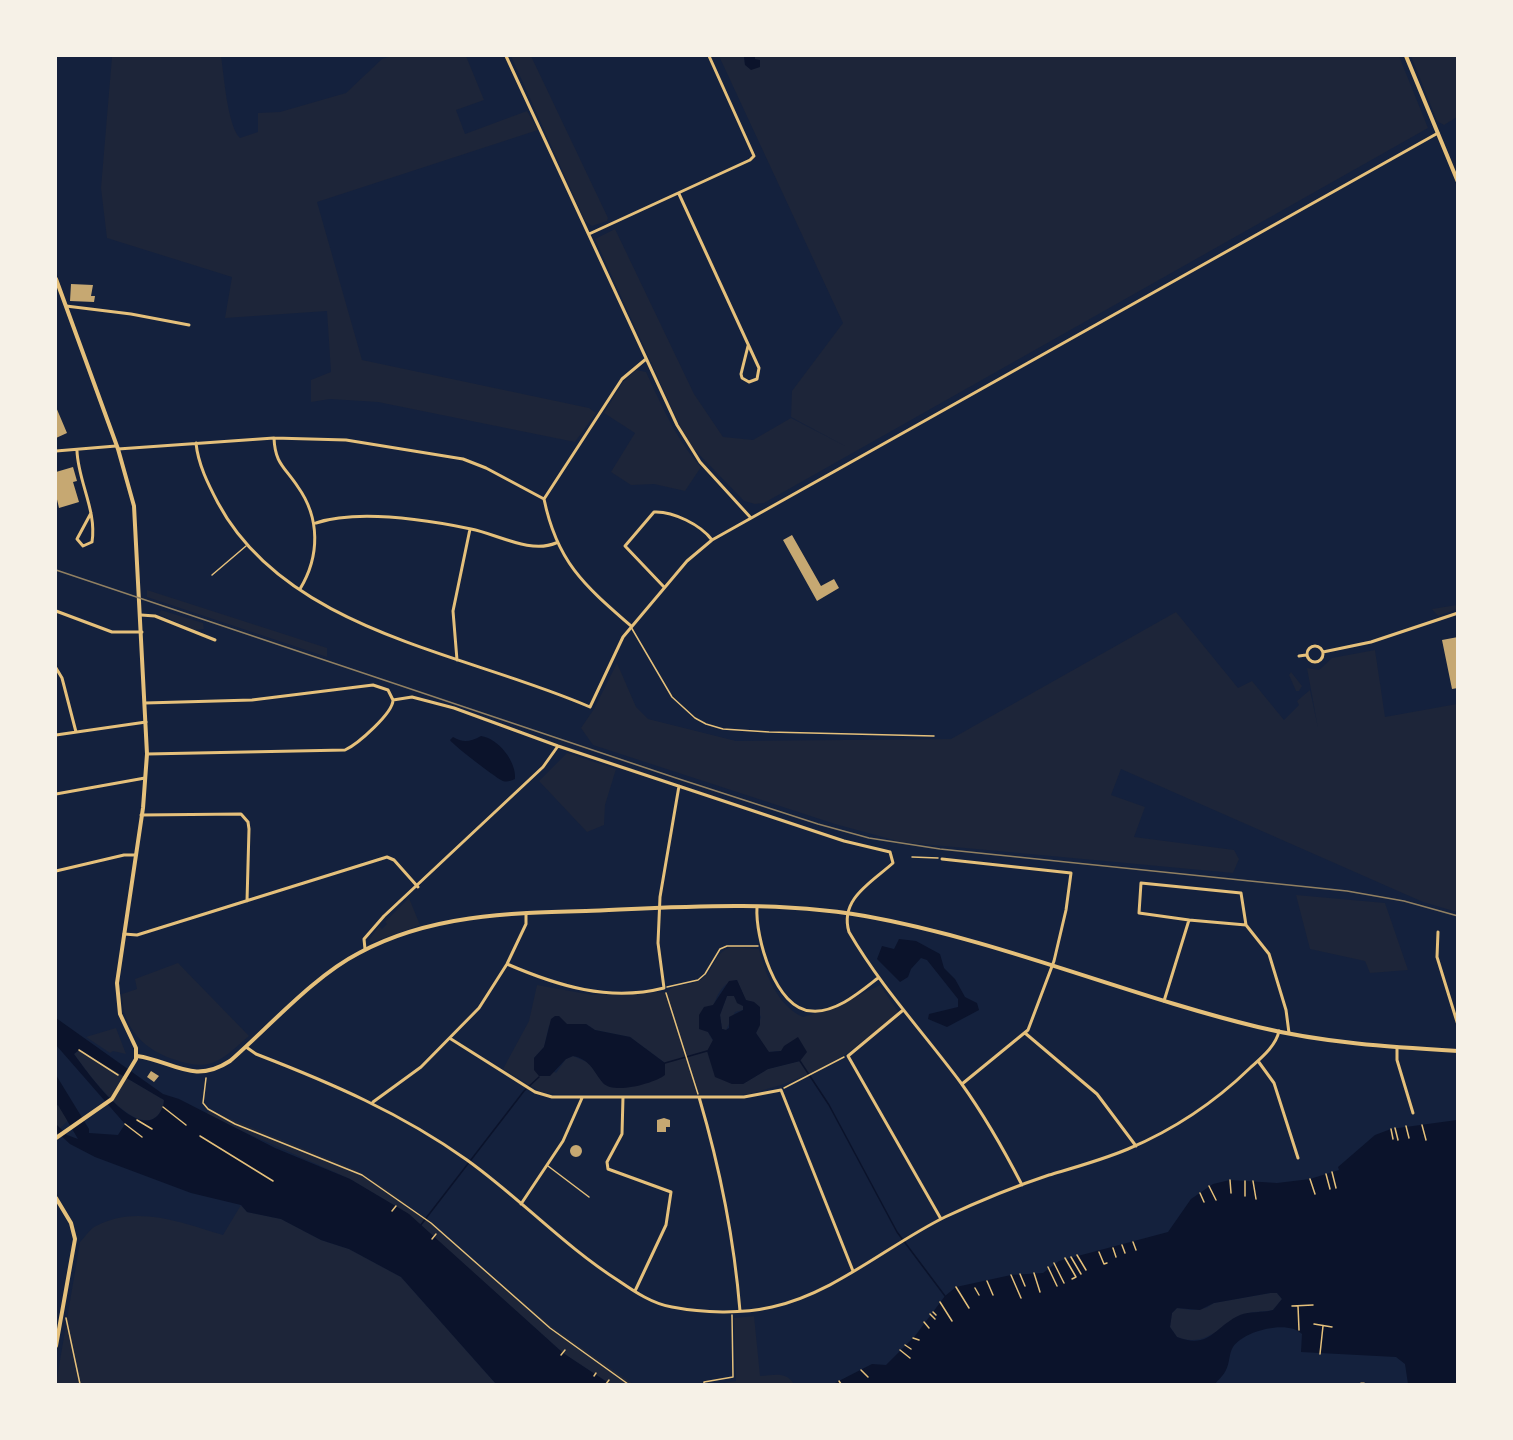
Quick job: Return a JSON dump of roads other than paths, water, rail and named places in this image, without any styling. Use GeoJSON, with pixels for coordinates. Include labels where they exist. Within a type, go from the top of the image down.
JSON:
{"type":"FeatureCollection","features":[{"type":"Feature","properties":{"kind":"street"},"geometry":{"type":"LineString","coordinates":[[506,56],[646,359],[691,448],[751,518]]}},
{"type":"Feature","properties":{"kind":"street"},"geometry":{"type":"LineString","coordinates":[[589,234],[679,194],[754,156],[709,56]]}},
{"type":"Feature","properties":{"kind":"street"},"geometry":{"type":"LineString","coordinates":[[1406,56],[1458,182]]}},
{"type":"Feature","properties":{"kind":"street"},"geometry":{"type":"LineString","coordinates":[[196,443],[202,469],[212,492],[246,546],[266,566],[300,589],[389,636],[456,660],[539,685],[590,708],[623,637],[687,561],[712,540],[1438,133]]}},
{"type":"Feature","properties":{"kind":"street"},"geometry":{"type":"LineString","coordinates":[[679,194],[760,372],[757,379],[749,382],[742,378],[741,374],[748,346]]}},
{"type":"Feature","properties":{"kind":"street"},"geometry":{"type":"LineString","coordinates":[[56,279],[118,447],[134,506],[147,754],[146,778],[119,970],[118,1004],[137,1056],[112,1099],[57,1137]]}},
{"type":"Feature","properties":{"kind":"street"},"geometry":{"type":"LineString","coordinates":[[66,306],[130,314],[189,325]]}},
{"type":"Feature","properties":{"kind":"street"},"geometry":{"type":"LineString","coordinates":[[544,499],[622,379],[646,359]]}},
{"type":"Feature","properties":{"kind":"street"},"geometry":{"type":"LineString","coordinates":[[274,438],[275,455],[303,494],[316,523],[315,549],[300,589]]}},
{"type":"Feature","properties":{"kind":"street"},"geometry":{"type":"LineString","coordinates":[[56,451],[274,438],[346,440],[451,457],[486,468],[544,499],[556,543],[571,568],[589,588],[631,626]]}},
{"type":"Feature","properties":{"kind":"street"},"geometry":{"type":"LineString","coordinates":[[76,451],[91,513],[93,542],[83,546],[77,539],[91,513]]}},
{"type":"Feature","properties":{"kind":"street"},"geometry":{"type":"LineString","coordinates":[[664,587],[626,546],[654,512],[661,512],[703,529],[712,540]]}},
{"type":"Feature","properties":{"kind":"street"},"geometry":{"type":"LineString","coordinates":[[316,523],[346,518],[374,518],[470,529],[532,546],[541,547],[556,543]]}},
{"type":"Feature","properties":{"kind":"street"},"geometry":{"type":"LineString","coordinates":[[456,660],[453,611],[470,529]]}},
{"type":"Feature","properties":{"kind":"street"},"geometry":{"type":"LineString","coordinates":[[56,611],[112,632],[142,632]]}},
{"type":"Feature","properties":{"kind":"street"},"geometry":{"type":"LineString","coordinates":[[1323,652],[1371,642],[1458,613]]}},
{"type":"Feature","properties":{"kind":"street"},"geometry":{"type":"LineString","coordinates":[[141,615],[162,618],[215,640]]}},
{"type":"Feature","properties":{"kind":"street"},"geometry":{"type":"LineString","coordinates":[[1306,656],[1307,650],[1313,646],[1318,646],[1323,652]]}},
{"type":"Feature","properties":{"kind":"street"},"geometry":{"type":"LineString","coordinates":[[1299,656],[1306,656],[1316,662],[1322,657],[1323,652]]}},
{"type":"Feature","properties":{"kind":"street"},"geometry":{"type":"LineString","coordinates":[[56,668],[62,678],[76,732]]}},
{"type":"Feature","properties":{"kind":"street"},"geometry":{"type":"LineString","coordinates":[[145,703],[252,700],[373,685],[388,690],[393,700],[391,710],[345,750],[147,754]]}},
{"type":"Feature","properties":{"kind":"street"},"geometry":{"type":"LineString","coordinates":[[393,700],[412,697],[454,708],[558,746],[843,841],[890,852],[894,858],[893,864],[855,897],[847,913],[849,932],[902,1011],[962,1084],[1002,1147],[1022,1185]]}},
{"type":"Feature","properties":{"kind":"street"},"geometry":{"type":"LineString","coordinates":[[56,735],[146,722]]}},
{"type":"Feature","properties":{"kind":"street"},"geometry":{"type":"LineString","coordinates":[[365,949],[363,942],[365,936],[543,768],[558,746]]}},
{"type":"Feature","properties":{"kind":"street"},"geometry":{"type":"LineString","coordinates":[[56,794],[146,778]]}},
{"type":"Feature","properties":{"kind":"street"},"geometry":{"type":"LineString","coordinates":[[507,964],[557,986],[596,992],[636,993],[664,988],[658,943],[659,906],[679,786]]}},
{"type":"Feature","properties":{"kind":"street"},"geometry":{"type":"LineString","coordinates":[[141,815],[241,814],[248,822],[249,829],[247,901]]}},
{"type":"Feature","properties":{"kind":"street"},"geometry":{"type":"LineString","coordinates":[[56,871],[124,855],[136,855]]}},
{"type":"Feature","properties":{"kind":"street"},"geometry":{"type":"LineString","coordinates":[[124,934],[136,935],[387,857],[394,860],[418,887]]}},
{"type":"Feature","properties":{"kind":"street"},"geometry":{"type":"LineString","coordinates":[[942,859],[1071,873],[1066,910],[1052,966],[1025,1033],[962,1084]]}},
{"type":"Feature","properties":{"kind":"street"},"geometry":{"type":"LineString","coordinates":[[1246,925],[1138,914],[1141,883],[1236,890],[1243,897],[1246,925],[1269,954],[1286,1010],[1289,1033]]}},
{"type":"Feature","properties":{"kind":"street"},"geometry":{"type":"LineString","coordinates":[[137,1056],[182,1070],[207,1072],[230,1061],[332,971],[365,949],[436,924],[469,918],[526,913],[659,906],[757,906],[847,913],[927,930],[1164,1001],[1279,1032],[1396,1047],[1458,1051]]}},
{"type":"Feature","properties":{"kind":"street"},"geometry":{"type":"LineString","coordinates":[[757,906],[767,964],[785,995],[796,1006],[808,1010],[836,1006],[878,978]]}},
{"type":"Feature","properties":{"kind":"street"},"geometry":{"type":"LineString","coordinates":[[373,1102],[421,1067],[479,1008],[507,964],[526,924],[526,913]]}},
{"type":"Feature","properties":{"kind":"street"},"geometry":{"type":"LineString","coordinates":[[1164,1001],[1189,920]]}},
{"type":"Feature","properties":{"kind":"street"},"geometry":{"type":"LineString","coordinates":[[1438,932],[1437,957],[1458,1025]]}},
{"type":"Feature","properties":{"kind":"street"},"geometry":{"type":"LineString","coordinates":[[902,1011],[848,1056],[941,1219]]}},
{"type":"Feature","properties":{"kind":"street"},"geometry":{"type":"LineString","coordinates":[[246,1047],[256,1054],[306,1072],[373,1102],[466,1159],[588,1262],[635,1291],[673,1307],[740,1311],[773,1307],[798,1299],[852,1271],[941,1219],[1022,1185],[1136,1146],[1197,1111],[1232,1086],[1274,1044],[1279,1032]]}},
{"type":"Feature","properties":{"kind":"street"},"geometry":{"type":"LineString","coordinates":[[1025,1033],[1097,1094],[1136,1146]]}},
{"type":"Feature","properties":{"kind":"street"},"geometry":{"type":"LineString","coordinates":[[451,1039],[535,1092],[552,1097],[744,1097],[781,1090],[852,1271]]}},
{"type":"Feature","properties":{"kind":"street"},"geometry":{"type":"LineString","coordinates":[[1396,1047],[1396,1060],[1413,1113]]}},
{"type":"Feature","properties":{"kind":"street"},"geometry":{"type":"LineString","coordinates":[[1258,1061],[1274,1083],[1298,1158]]}},
{"type":"Feature","properties":{"kind":"street"},"geometry":{"type":"LineString","coordinates":[[623,1097],[622,1134],[607,1162],[608,1169],[671,1192],[666,1225],[635,1291]]}},
{"type":"Feature","properties":{"kind":"street"},"geometry":{"type":"LineString","coordinates":[[699,1097],[721,1173],[729,1228],[734,1245],[740,1311]]}},
{"type":"Feature","properties":{"kind":"street"},"geometry":{"type":"LineString","coordinates":[[521,1204],[563,1142],[582,1098]]}},
{"type":"Feature","properties":{"kind":"street"},"geometry":{"type":"LineString","coordinates":[[56,1198],[71,1223],[75,1239],[56,1346]]}},
{"type":"Feature","properties":{"kind":"lane"},"geometry":{"type":"LineString","coordinates":[[212,575],[246,546]]}},
{"type":"Feature","properties":{"kind":"lane"},"geometry":{"type":"LineString","coordinates":[[631,626],[672,697],[695,718],[706,724],[723,729],[769,732],[934,736]]}},
{"type":"Feature","properties":{"kind":"lane"},"geometry":{"type":"LineString","coordinates":[[547,1166],[589,1197]]}},
{"type":"Feature","properties":{"kind":"waterway"},"geometry":{"type":"LineString","coordinates":[[665,1063],[707,1051]]}},
{"type":"Feature","properties":{"kind":"waterway"},"geometry":{"type":"LineString","coordinates":[[800,1061],[829,1105],[897,1232],[945,1296]]}},
{"type":"Feature","properties":{"kind":"waterway"},"geometry":{"type":"LineString","coordinates":[[420,1226],[524,1091],[539,1077]]}},
{"type":"Feature","properties":{"kind":"railway"},"geometry":{"type":"LineString","coordinates":[[56,570],[676,778],[869,838],[940,849],[1347,891],[1404,901],[1458,916]]}}]}
